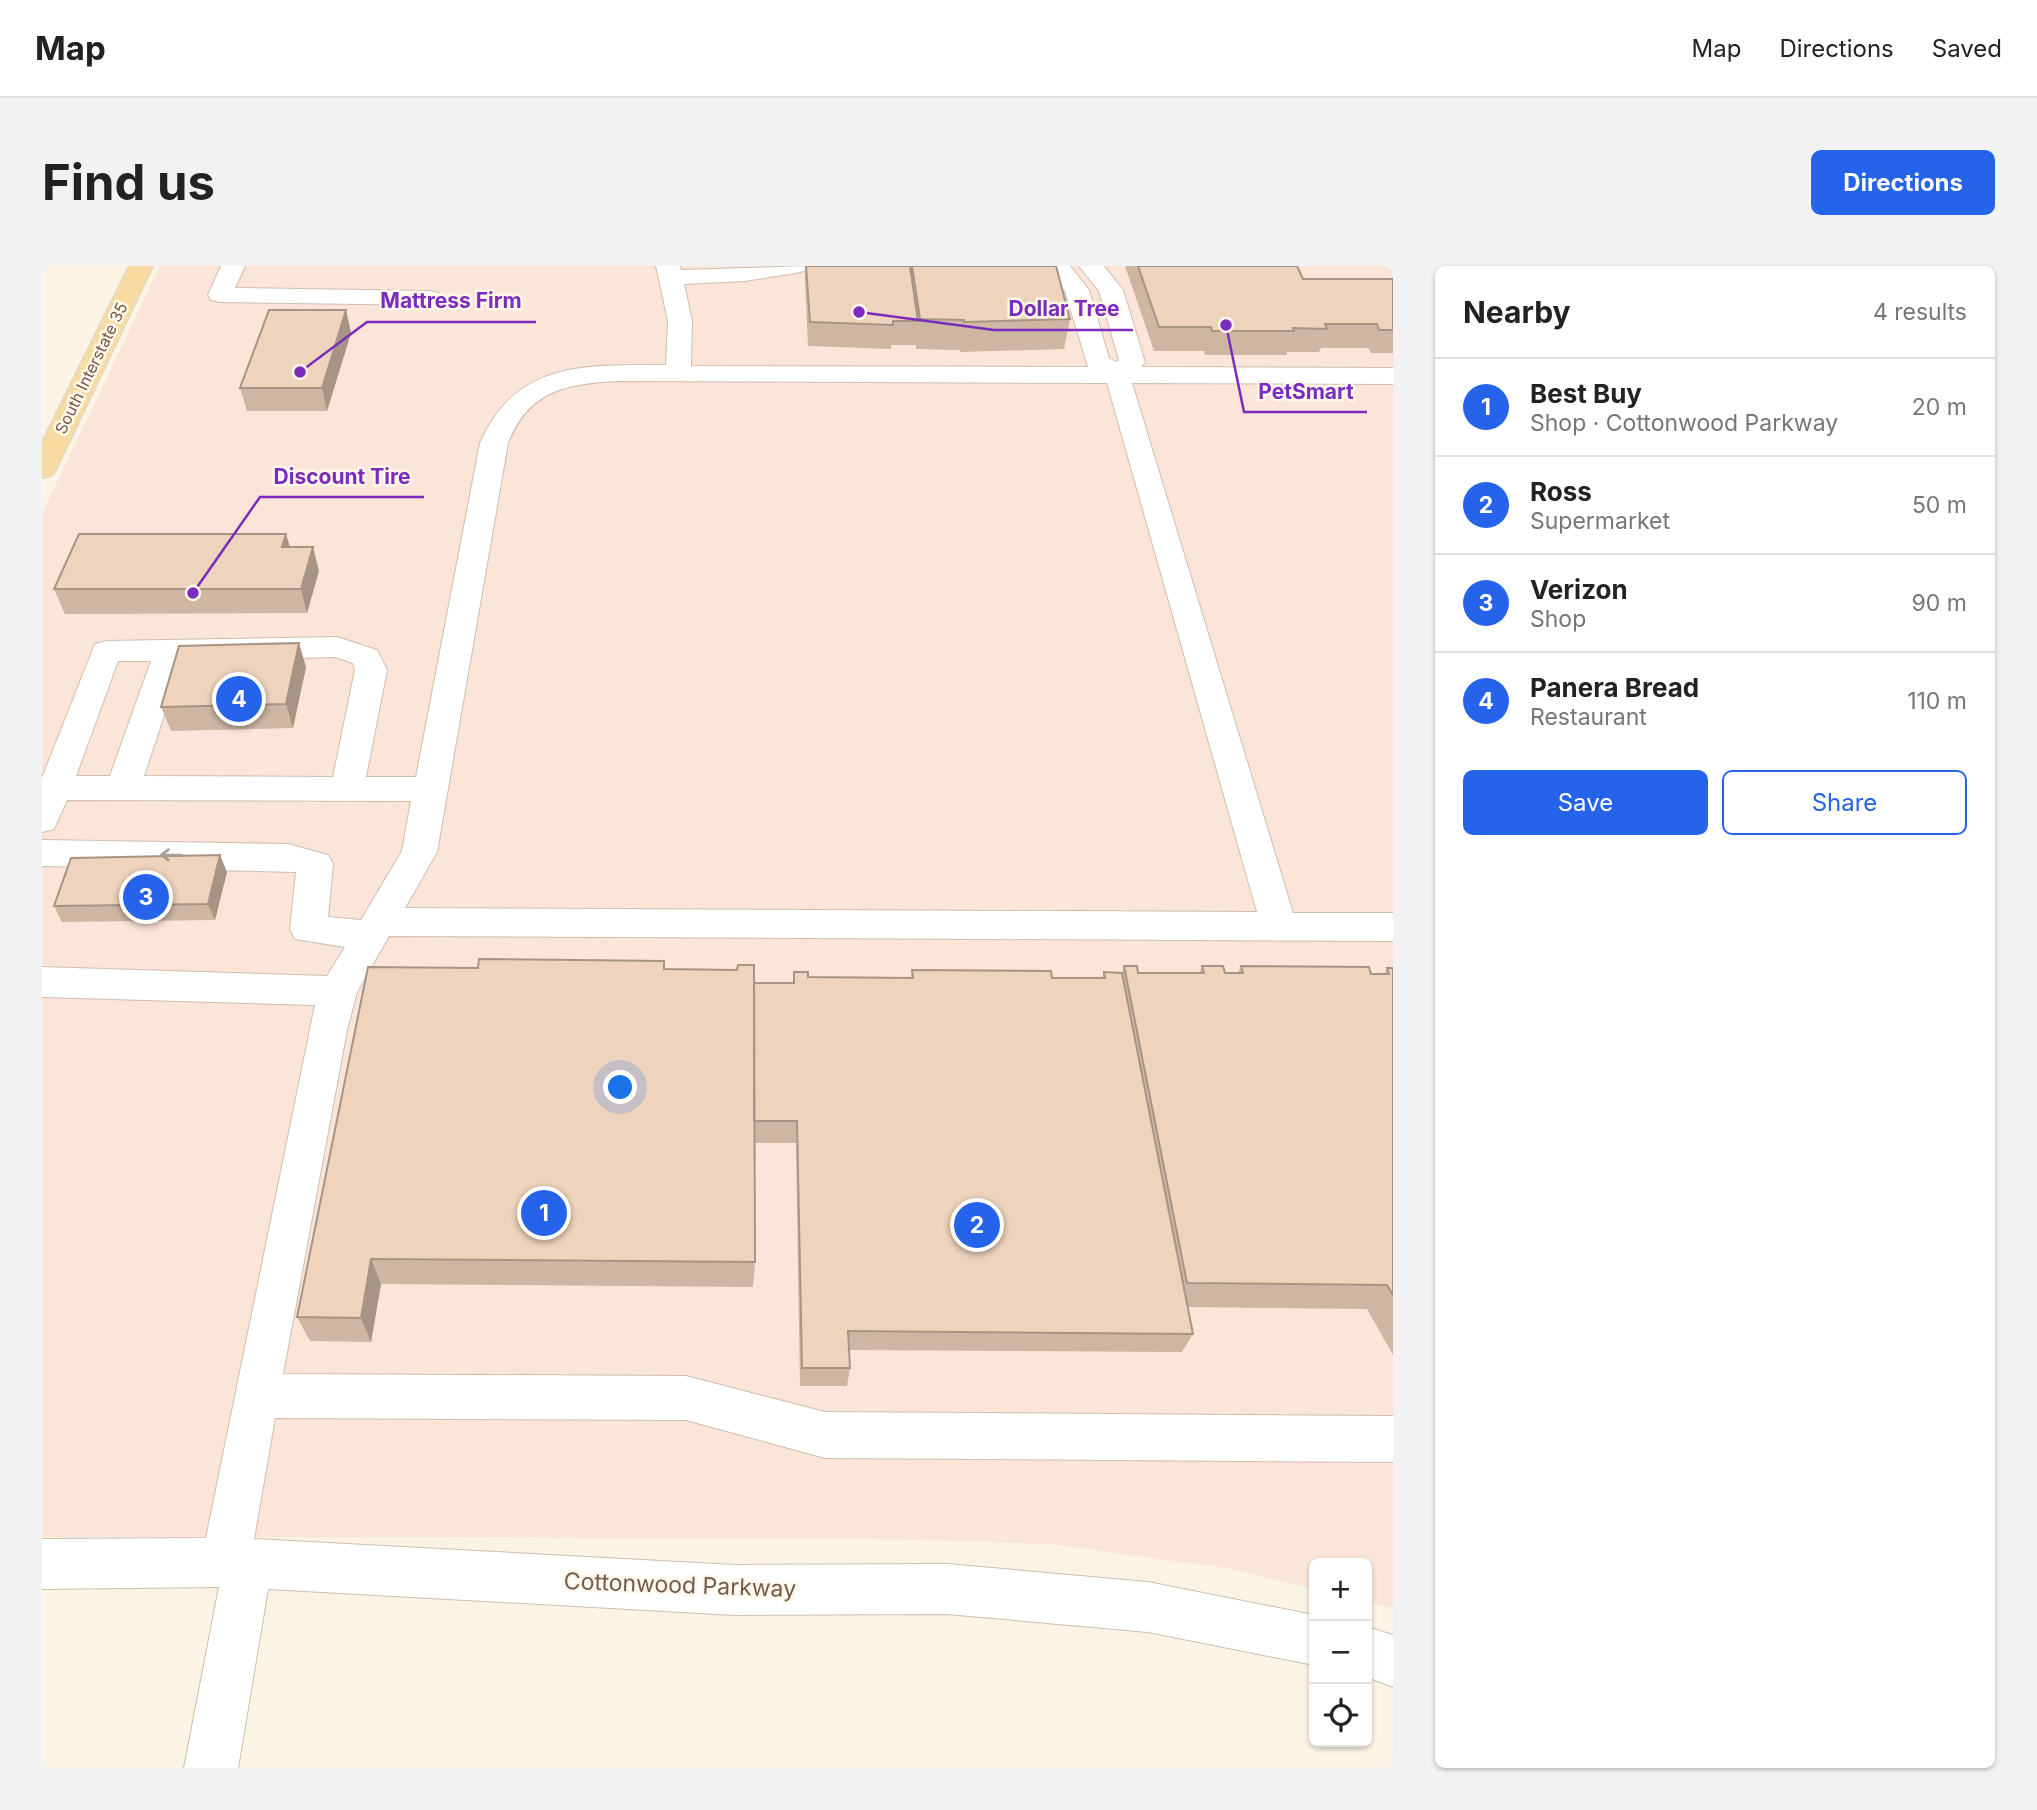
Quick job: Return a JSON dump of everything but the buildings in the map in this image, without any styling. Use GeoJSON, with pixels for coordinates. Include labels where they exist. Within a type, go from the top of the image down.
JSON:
{"type":"FeatureCollection","features":[{"type":"Feature","properties":{"kind":"main road","name":"South Interstate 35"},"geometry":{"type":"LineString","coordinates":[[42,470],[141,266]]}},
{"type":"Feature","properties":{"kind":"street"},"geometry":{"type":"LineString","coordinates":[[233,266],[220,295],[430,298]]}},
{"type":"Feature","properties":{"kind":"street"},"geometry":{"type":"LineString","coordinates":[[678,373],[680,321],[670,272],[746,274],[796,266]]}},
{"type":"Feature","properties":{"kind":"street"},"geometry":{"type":"LineString","coordinates":[[1057,266],[1077,290],[1097,362],[1117,374],[1279,927]]}},
{"type":"Feature","properties":{"kind":"street"},"geometry":{"type":"LineString","coordinates":[[1091,266],[1111,290],[1132,362],[1117,374]]}},
{"type":"Feature","properties":{"kind":"street"},"geometry":{"type":"LineString","coordinates":[[211,1768],[257,1396],[338,991],[419,852],[494,443],[504,417],[522,398],[538,388],[561,380],[600,373],[1393,376]]}},
{"type":"Feature","properties":{"kind":"street"},"geometry":{"type":"LineString","coordinates":[[42,820],[106,650],[337,647],[366,657],[371,670],[347,789]]}},
{"type":"Feature","properties":{"kind":"street"},"geometry":{"type":"LineString","coordinates":[[123,788],[170,650]]}},
{"type":"Feature","properties":{"kind":"street"},"geometry":{"type":"LineString","coordinates":[[55,788],[432,789]]}},
{"type":"Feature","properties":{"kind":"street"},"geometry":{"type":"LineString","coordinates":[[42,853],[288,857],[315,864],[308,929],[1393,928]]}},
{"type":"Feature","properties":{"kind":"street"},"geometry":{"type":"LineString","coordinates":[[42,982],[338,991]]}},
{"type":"Feature","properties":{"kind":"street"},"geometry":{"type":"LineString","coordinates":[[257,1396],[686,1398],[731,1406],[776,1422],[825,1434],[1393,1439]]}},
{"type":"Feature","properties":{"kind":"street","name":"Cottonwood Parkway"},"geometry":{"type":"LineString","coordinates":[[42,1564],[237,1562],[735,1590],[947,1589],[1147,1607],[1309,1639]]}},
{"type":"Feature","properties":{"kind":"street"},"geometry":{"type":"LineString","coordinates":[[1372,1654],[1393,1661]]}},
{"type":"Feature","properties":{"kind":"shaded area"},"geometry":{"type":"Polygon","coordinates":[[[160,266],[1393,266],[1393,1608],[1372,1603],[1372,1558],[1309,1558],[1309,1588],[1232,1569],[1050,1544],[842,1538],[42,1537],[42,514],[160,266]]]}},
{"type":"Feature","properties":{"kind":"place","name":"Dollar Tree"},"geometry":{"type":"Point","coordinates":[859,312]}},
{"type":"Feature","properties":{"kind":"place","name":"PetSmart"},"geometry":{"type":"Point","coordinates":[1226,325]}},
{"type":"Feature","properties":{"kind":"place","name":"Mattress Firm"},"geometry":{"type":"Point","coordinates":[300,372]}},
{"type":"Feature","properties":{"kind":"place","name":"Discount Tire"},"geometry":{"type":"Point","coordinates":[193,593]}},
{"type":"Feature","properties":{"kind":"place","name":"Panera Bread"},"geometry":{"type":"Point","coordinates":[239,699]}},
{"type":"Feature","properties":{"kind":"place","name":"Verizon"},"geometry":{"type":"Point","coordinates":[146,897]}},
{"type":"Feature","properties":{"kind":"place","name":"Best Buy"},"geometry":{"type":"Point","coordinates":[544,1213]}},
{"type":"Feature","properties":{"kind":"place","name":"Ross"},"geometry":{"type":"Point","coordinates":[977,1225]}}]}
